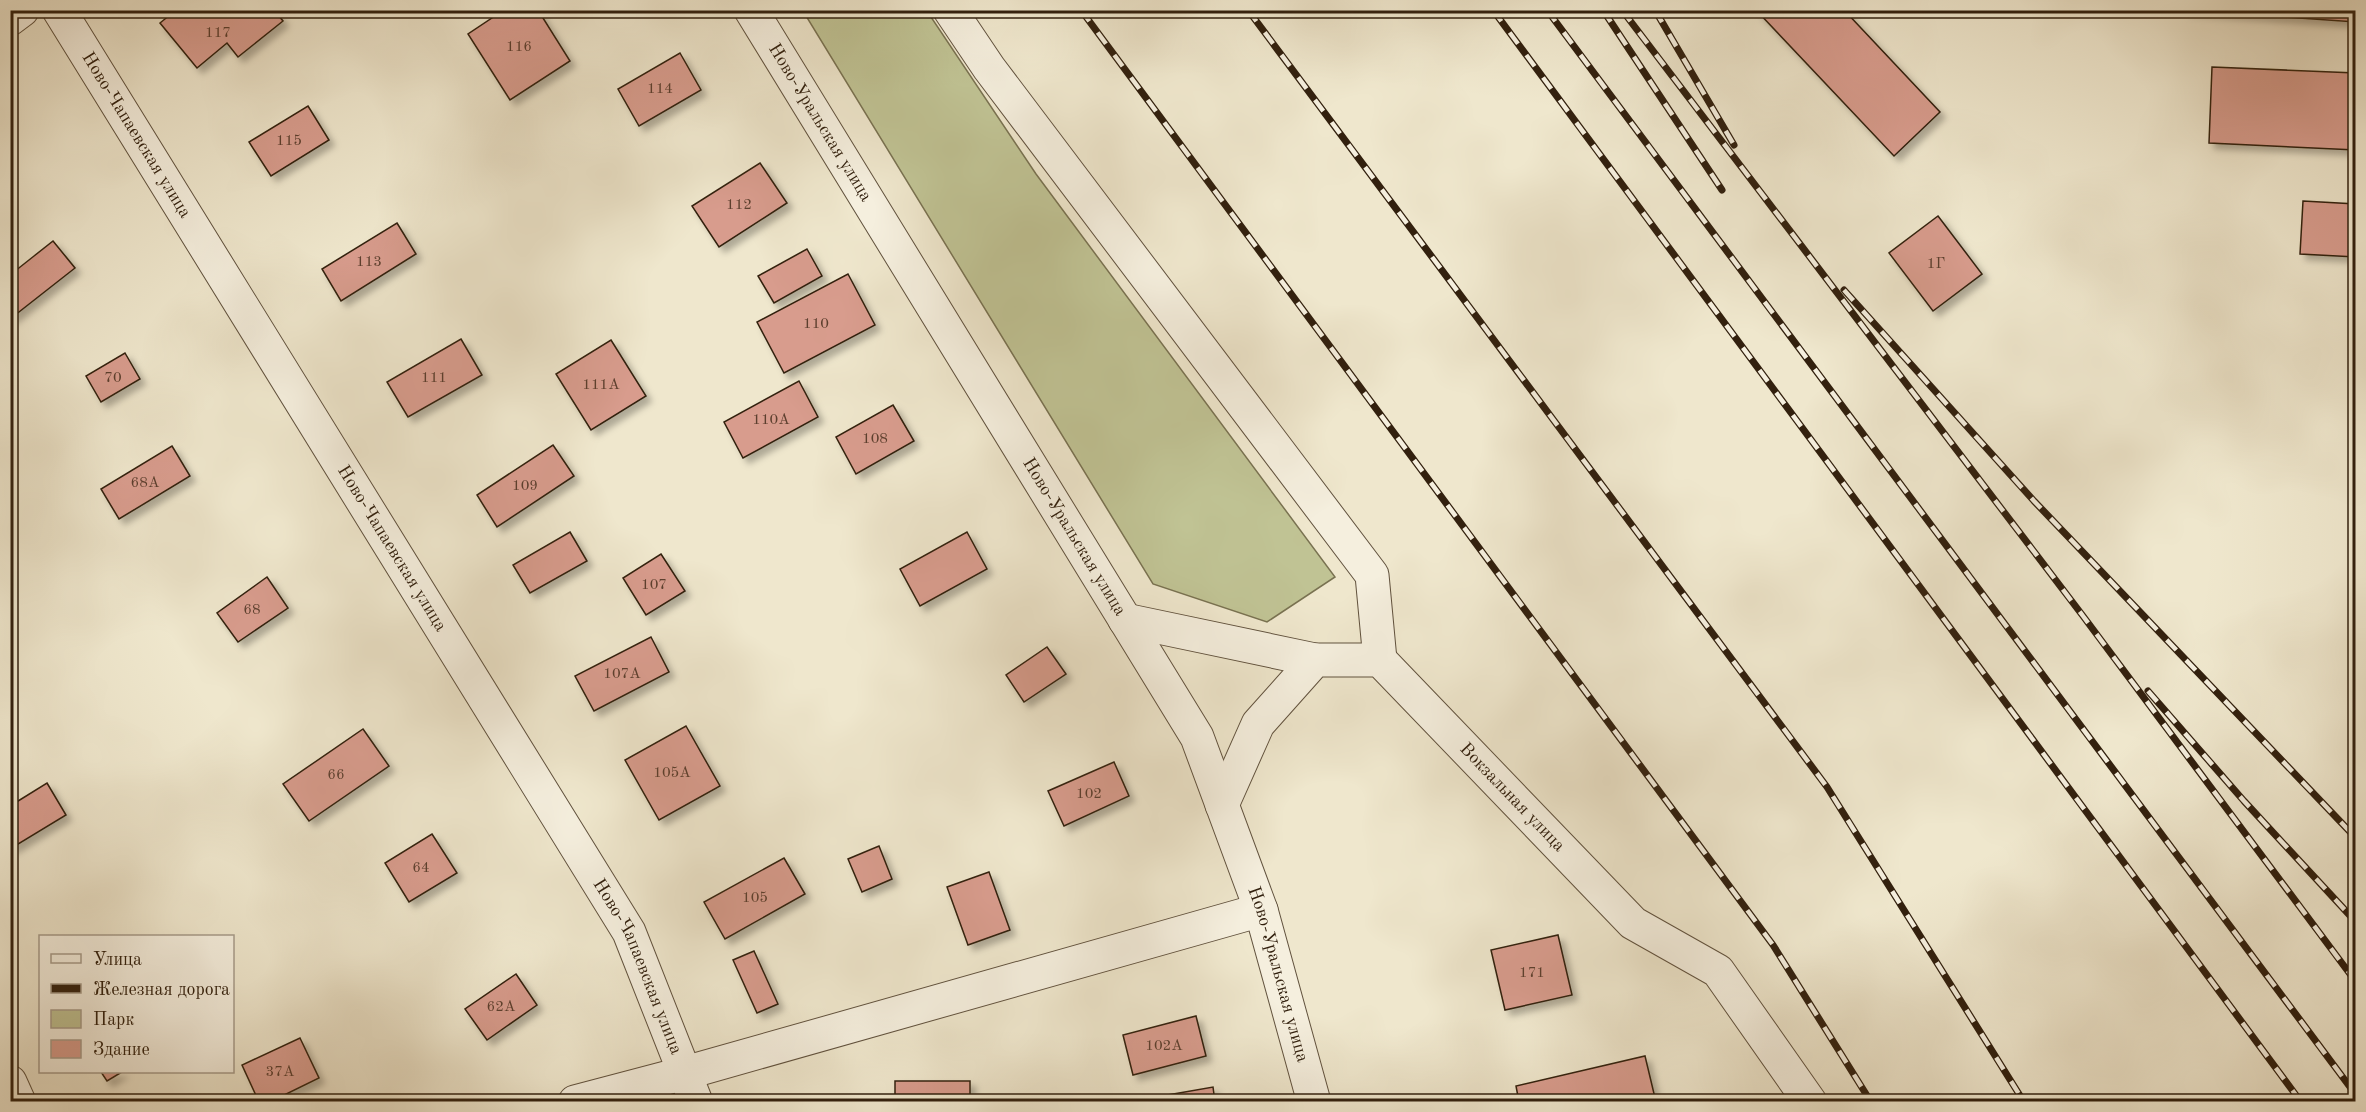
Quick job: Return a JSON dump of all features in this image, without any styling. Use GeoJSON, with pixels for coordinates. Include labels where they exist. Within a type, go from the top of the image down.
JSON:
{"type":"FeatureCollection","features":[{"type":"Feature","properties":{"kind":"street"},"geometry":{"type":"LineString","coordinates":[[10,19],[22,10]]}},
{"type":"Feature","properties":{"kind":"street","name":"Ново-Чапаевская улица"},"geometry":{"type":"LineString","coordinates":[[59,10],[629,932],[690,1087]]}},
{"type":"Feature","properties":{"kind":"street","name":"Ново-Уральская улица"},"geometry":{"type":"LineString","coordinates":[[751,10],[1197,737],[1261,910],[1314,1101]]}},
{"type":"Feature","properties":{"kind":"street"},"geometry":{"type":"LineString","coordinates":[[950,10],[989,68],[1372,574],[1380,660],[1315,660],[1125,620]]}},
{"type":"Feature","properties":{"kind":"street"},"geometry":{"type":"LineString","coordinates":[[1222,805],[1258,724],[1315,660]]}},
{"type":"Feature","properties":{"kind":"street","name":"Вокзальная улица"},"geometry":{"type":"LineString","coordinates":[[1380,660],[1633,923],[1718,971],[1810,1101]]}},
{"type":"Feature","properties":{"kind":"street"},"geometry":{"type":"LineString","coordinates":[[575,1101],[690,1087],[1261,910]]}},
{"type":"Feature","properties":{"kind":"street"},"geometry":{"type":"LineString","coordinates":[[10,1082],[19,1101]]}},
{"type":"Feature","properties":{"kind":"green space"},"geometry":{"type":"Polygon","coordinates":[[[803,11],[927,11],[1036,174],[1335,577],[1267,622],[1153,584],[803,11]]]}},
{"type":"Feature","properties":{"kind":"building"},"geometry":{"type":"Polygon","coordinates":[[[176,10],[274,10],[283,21],[238,57],[227,43],[197,68],[160,23],[176,10]]]}},
{"type":"Feature","properties":{"kind":"building"},"geometry":{"type":"Polygon","coordinates":[[[504,10],[538,10],[570,61],[510,100],[468,34],[504,10]]]}},
{"type":"Feature","properties":{"kind":"building"},"geometry":{"type":"Polygon","coordinates":[[[1756,10],[1844,10],[1940,112],[1894,156],[1756,10]]]}},
{"type":"Feature","properties":{"kind":"building"},"geometry":{"type":"Polygon","coordinates":[[[2183,10],[2356,10],[2356,22],[2183,10]]]}},
{"type":"Feature","properties":{"kind":"building"},"geometry":{"type":"Polygon","coordinates":[[[680,53],[701,90],[639,126],[618,89],[680,53]]]}},
{"type":"Feature","properties":{"kind":"building"},"geometry":{"type":"Polygon","coordinates":[[[2212,67],[2356,73],[2356,150],[2209,143],[2212,67]]]}},
{"type":"Feature","properties":{"kind":"building"},"geometry":{"type":"Polygon","coordinates":[[[308,106],[329,140],[271,176],[249,142],[308,106]]]}},
{"type":"Feature","properties":{"kind":"building"},"geometry":{"type":"Polygon","coordinates":[[[760,163],[787,203],[719,247],[692,206],[760,163]]]}},
{"type":"Feature","properties":{"kind":"building"},"geometry":{"type":"Polygon","coordinates":[[[2303,201],[2356,204],[2356,257],[2300,254],[2303,201]]]}},
{"type":"Feature","properties":{"kind":"building"},"geometry":{"type":"Polygon","coordinates":[[[1938,216],[1982,274],[1933,311],[1889,253],[1938,216]]]}},
{"type":"Feature","properties":{"kind":"building"},"geometry":{"type":"Polygon","coordinates":[[[397,223],[416,254],[341,301],[322,269],[397,223]]]}},
{"type":"Feature","properties":{"kind":"building"},"geometry":{"type":"Polygon","coordinates":[[[53,241],[75,268],[10,319],[10,275],[53,241]]]}},
{"type":"Feature","properties":{"kind":"building"},"geometry":{"type":"Polygon","coordinates":[[[807,249],[822,276],[774,303],[758,276],[807,249]]]}},
{"type":"Feature","properties":{"kind":"building"},"geometry":{"type":"Polygon","coordinates":[[[848,274],[875,325],[784,373],[757,322],[848,274]]]}},
{"type":"Feature","properties":{"kind":"building"},"geometry":{"type":"Polygon","coordinates":[[[461,339],[482,375],[408,417],[387,382],[461,339]]]}},
{"type":"Feature","properties":{"kind":"building"},"geometry":{"type":"Polygon","coordinates":[[[611,340],[646,396],[591,430],[556,374],[611,340]]]}},
{"type":"Feature","properties":{"kind":"building"},"geometry":{"type":"Polygon","coordinates":[[[125,353],[140,379],[101,402],[86,376],[125,353]]]}},
{"type":"Feature","properties":{"kind":"building"},"geometry":{"type":"Polygon","coordinates":[[[799,381],[818,417],[743,458],[724,422],[799,381]]]}},
{"type":"Feature","properties":{"kind":"building"},"geometry":{"type":"Polygon","coordinates":[[[893,405],[914,441],[856,474],[836,437],[893,405]]]}},
{"type":"Feature","properties":{"kind":"building"},"geometry":{"type":"Polygon","coordinates":[[[553,445],[574,476],[497,527],[477,495],[553,445]]]}},
{"type":"Feature","properties":{"kind":"building"},"geometry":{"type":"Polygon","coordinates":[[[172,446],[190,476],[119,519],[101,489],[172,446]]]}},
{"type":"Feature","properties":{"kind":"building"},"geometry":{"type":"Polygon","coordinates":[[[570,532],[587,561],[530,593],[513,565],[570,532]]]}},
{"type":"Feature","properties":{"kind":"building"},"geometry":{"type":"Polygon","coordinates":[[[967,532],[987,569],[920,606],[900,569],[967,532]]]}},
{"type":"Feature","properties":{"kind":"building"},"geometry":{"type":"Polygon","coordinates":[[[661,554],[685,591],[646,615],[623,578],[661,554]]]}},
{"type":"Feature","properties":{"kind":"building"},"geometry":{"type":"Polygon","coordinates":[[[267,577],[288,608],[238,642],[217,613],[267,577]]]}},
{"type":"Feature","properties":{"kind":"building"},"geometry":{"type":"Polygon","coordinates":[[[651,637],[669,672],[594,711],[575,676],[651,637]]]}},
{"type":"Feature","properties":{"kind":"building"},"geometry":{"type":"Polygon","coordinates":[[[1047,647],[1066,674],[1024,702],[1006,675],[1047,647]]]}},
{"type":"Feature","properties":{"kind":"building"},"geometry":{"type":"Polygon","coordinates":[[[686,726],[720,786],[659,820],[625,760],[686,726]]]}},
{"type":"Feature","properties":{"kind":"building"},"geometry":{"type":"Polygon","coordinates":[[[363,729],[389,766],[309,821],[283,784],[363,729]]]}},
{"type":"Feature","properties":{"kind":"building"},"geometry":{"type":"Polygon","coordinates":[[[1114,762],[1129,796],[1064,826],[1048,791],[1114,762]]]}},
{"type":"Feature","properties":{"kind":"building"},"geometry":{"type":"Polygon","coordinates":[[[47,783],[66,815],[10,849],[10,806],[47,783]]]}},
{"type":"Feature","properties":{"kind":"building"},"geometry":{"type":"Polygon","coordinates":[[[432,834],[457,873],[409,902],[385,863],[432,834]]]}},
{"type":"Feature","properties":{"kind":"building"},"geometry":{"type":"Polygon","coordinates":[[[879,846],[892,879],[862,892],[848,859],[879,846]]]}},
{"type":"Feature","properties":{"kind":"building"},"geometry":{"type":"Polygon","coordinates":[[[784,858],[805,894],[725,939],[704,902],[784,858]]]}},
{"type":"Feature","properties":{"kind":"building"},"geometry":{"type":"Polygon","coordinates":[[[989,872],[1010,930],[968,945],[947,887],[989,872]]]}},
{"type":"Feature","properties":{"kind":"building"},"geometry":{"type":"Polygon","coordinates":[[[1558,935],[1572,995],[1505,1010],[1491,950],[1558,935]]]}},
{"type":"Feature","properties":{"kind":"building"},"geometry":{"type":"Polygon","coordinates":[[[754,951],[778,1004],[757,1013],[733,960],[754,951]]]}},
{"type":"Feature","properties":{"kind":"building"},"geometry":{"type":"Polygon","coordinates":[[[516,974],[537,1005],[487,1040],[465,1009],[516,974]]]}},
{"type":"Feature","properties":{"kind":"building"},"geometry":{"type":"Polygon","coordinates":[[[1196,1016],[1206,1056],[1133,1075],[1123,1035],[1196,1016]]]}},
{"type":"Feature","properties":{"kind":"building"},"geometry":{"type":"Polygon","coordinates":[[[300,1038],[319,1078],[270,1102],[259,1102],[242,1065],[300,1038]]]}},
{"type":"Feature","properties":{"kind":"building"},"geometry":{"type":"Polygon","coordinates":[[[1645,1056],[1656,1102],[1519,1102],[1516,1086],[1645,1056]]]}},
{"type":"Feature","properties":{"kind":"building"},"geometry":{"type":"Polygon","coordinates":[[[102,1073],[120,1073],[107,1081],[102,1073]]]}},
{"type":"Feature","properties":{"kind":"building"},"geometry":{"type":"Polygon","coordinates":[[[895,1081],[970,1081],[970,1102],[895,1102],[895,1081]]]}},
{"type":"Feature","properties":{"kind":"building"},"geometry":{"type":"Polygon","coordinates":[[[1213,1087],[1215,1102],[1145,1102],[1145,1099],[1213,1087]]]}},
{"type":"Feature","properties":{"kind":"railway"},"geometry":{"type":"LineString","coordinates":[[1081,10],[1773,945],[1871,1102]]}},
{"type":"Feature","properties":{"kind":"railway"},"geometry":{"type":"LineString","coordinates":[[1248,10],[1827,787],[2024,1102]]}},
{"type":"Feature","properties":{"kind":"railway"},"geometry":{"type":"LineString","coordinates":[[1493,10],[2301,1102]]}},
{"type":"Feature","properties":{"kind":"railway"},"geometry":{"type":"LineString","coordinates":[[1547,10],[2356,1095]]}},
{"type":"Feature","properties":{"kind":"railway"},"geometry":{"type":"LineString","coordinates":[[1603,10],[1722,190]]}},
{"type":"Feature","properties":{"kind":"railway"},"geometry":{"type":"LineString","coordinates":[[1622,10],[2083,616],[2356,982]]}},
{"type":"Feature","properties":{"kind":"railway"},"geometry":{"type":"LineString","coordinates":[[1655,10],[1734,145]]}},
{"type":"Feature","properties":{"kind":"railway"},"geometry":{"type":"LineString","coordinates":[[1844,290],[2034,501],[2356,838]]}},
{"type":"Feature","properties":{"kind":"railway"},"geometry":{"type":"LineString","coordinates":[[2148,691],[2244,801],[2356,922]]}}]}
